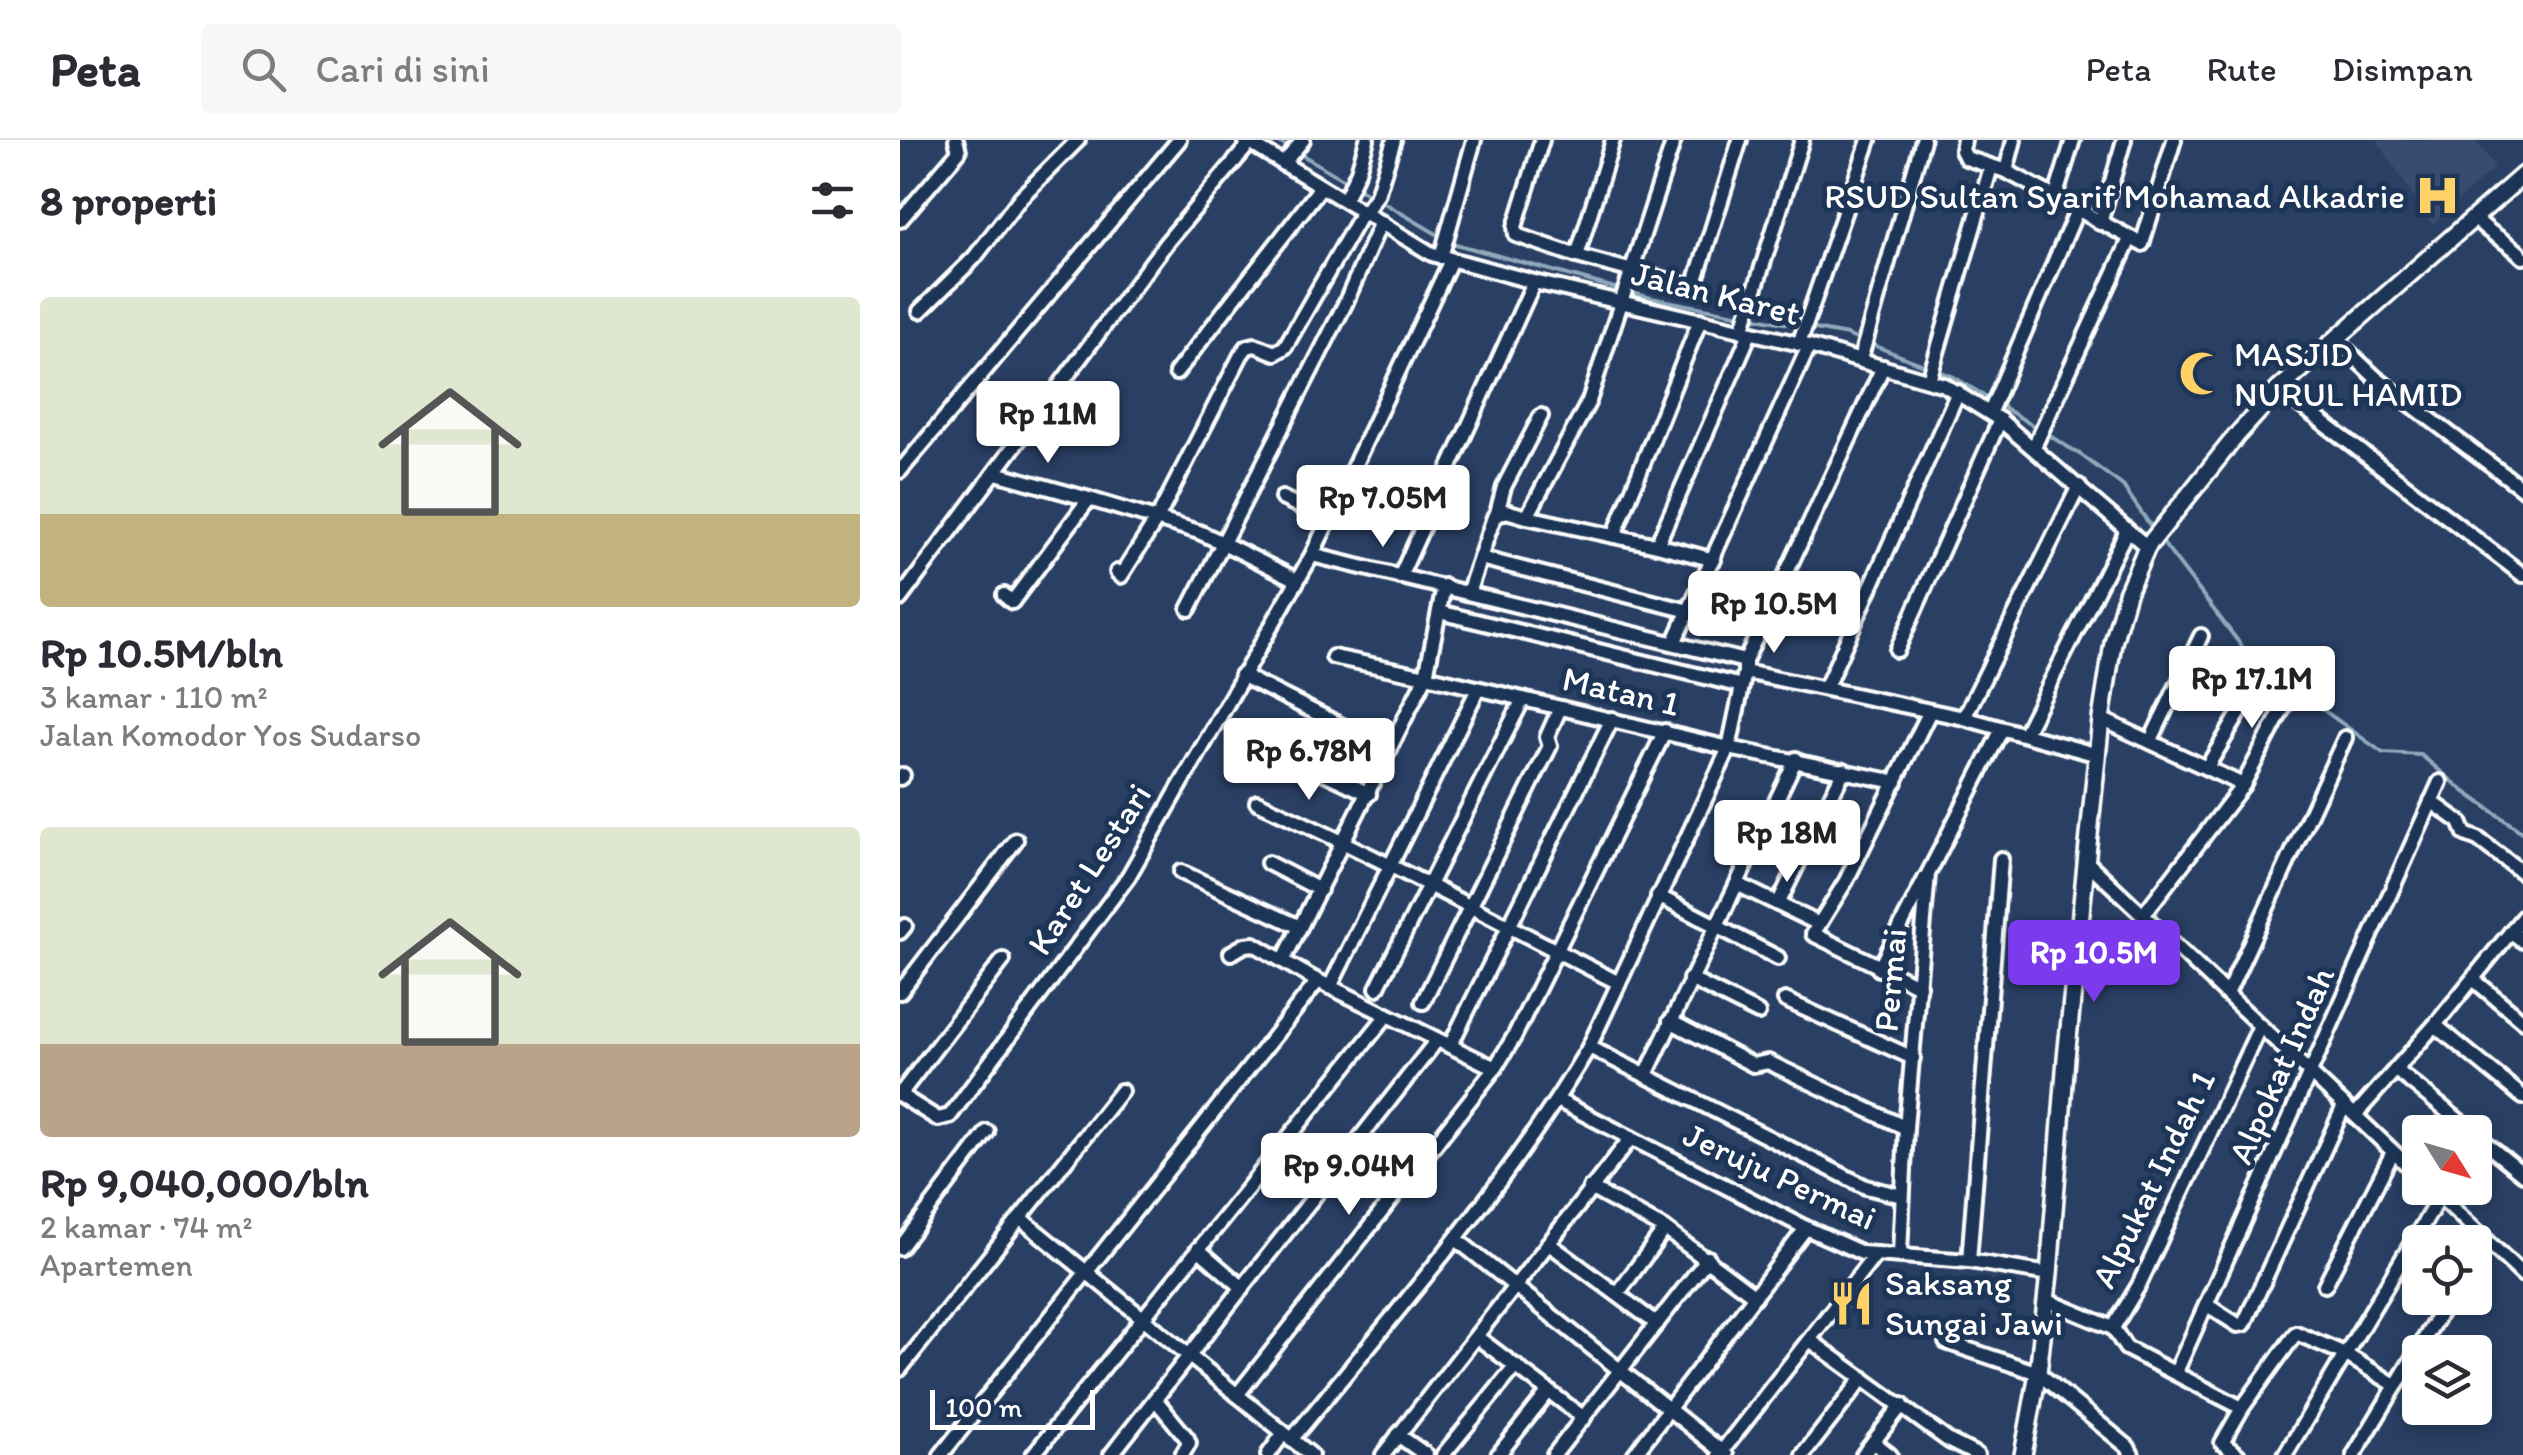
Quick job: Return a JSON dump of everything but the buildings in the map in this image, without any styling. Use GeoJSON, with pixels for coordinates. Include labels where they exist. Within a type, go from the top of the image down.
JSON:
{"type":"FeatureCollection","features":[{"type":"Feature","properties":{"kind":"street"},"geometry":{"type":"LineString","coordinates":[[900,220],[959,150],[956,140]]}},
{"type":"Feature","properties":{"kind":"street"},"geometry":{"type":"LineString","coordinates":[[920,311],[974,258],[1021,197],[1078,140]]}},
{"type":"Feature","properties":{"kind":"street"},"geometry":{"type":"LineString","coordinates":[[900,471],[1179,140]]}},
{"type":"Feature","properties":{"kind":"street"},"geometry":{"type":"LineString","coordinates":[[1346,196],[1368,140]]}},
{"type":"Feature","properties":{"kind":"street"},"geometry":{"type":"LineString","coordinates":[[1117,572],[1121,576],[1157,519],[1247,347],[1255,345],[1276,353],[1286,347],[1377,195],[1394,140]]}},
{"type":"Feature","properties":{"kind":"street","name":"Karet Lestari"},"geometry":{"type":"LineString","coordinates":[[901,1094],[938,1119],[950,1116],[1117,894],[1312,555],[1445,257],[1474,140]]}},
{"type":"Feature","properties":{"kind":"street"},"geometry":{"type":"LineString","coordinates":[[1542,140],[1515,227],[1516,235],[1685,286],[1696,280],[1740,140]]}},
{"type":"Feature","properties":{"kind":"street"},"geometry":{"type":"LineString","coordinates":[[1577,256],[1612,140]]}},
{"type":"Feature","properties":{"kind":"street"},"geometry":{"type":"LineString","coordinates":[[1528,517],[1589,401],[1674,140]]}},
{"type":"Feature","properties":{"kind":"street"},"geometry":{"type":"LineString","coordinates":[[1657,545],[1746,330],[1802,140]]}},
{"type":"Feature","properties":{"kind":"street"},"geometry":{"type":"LineString","coordinates":[[1674,642],[1714,560],[1803,342],[1869,140]]}},
{"type":"Feature","properties":{"kind":"street"},"geometry":{"type":"LineString","coordinates":[[1860,357],[1922,140]]}},
{"type":"Feature","properties":{"kind":"street"},"geometry":{"type":"LineString","coordinates":[[1964,140],[1962,150],[1966,158],[2006,171],[2141,244],[2174,140]]}},
{"type":"Feature","properties":{"kind":"street"},"geometry":{"type":"LineString","coordinates":[[2006,171],[2014,140]]}},
{"type":"Feature","properties":{"kind":"street"},"geometry":{"type":"LineString","coordinates":[[2055,198],[2073,140]]}},
{"type":"Feature","properties":{"kind":"street"},"geometry":{"type":"LineString","coordinates":[[2100,223],[2124,140]]}},
{"type":"Feature","properties":{"kind":"street"},"geometry":{"type":"LineString","coordinates":[[900,599],[1166,243],[1248,141]]}},
{"type":"Feature","properties":{"kind":"street","name":"Jalan Karet"},"geometry":{"type":"LineString","coordinates":[[1248,141],[1321,187],[1346,196],[1422,250],[1534,282],[1624,299],[1930,377],[2036,444],[2148,546]]}},
{"type":"Feature","properties":{"kind":"street"},"geometry":{"type":"LineString","coordinates":[[1285,162],[1302,141]]}},
{"type":"Feature","properties":{"kind":"street"},"geometry":{"type":"LineString","coordinates":[[1930,377],[1991,166]]}},
{"type":"Feature","properties":{"kind":"street"},"geometry":{"type":"LineString","coordinates":[[2023,1455],[2038,1374],[2049,1274],[2066,1058],[2101,719],[2119,617],[2148,546],[2236,436],[2334,339],[2523,175]]}},
{"type":"Feature","properties":{"kind":"street"},"geometry":{"type":"LineString","coordinates":[[1176,374],[1321,187]]}},
{"type":"Feature","properties":{"kind":"street"},"geometry":{"type":"LineString","coordinates":[[1897,650],[1994,414],[2000,389],[2077,210]]}},
{"type":"Feature","properties":{"kind":"street"},"geometry":{"type":"LineString","coordinates":[[2474,217],[2484,229],[2514,246],[2523,258]]}},
{"type":"Feature","properties":{"kind":"street"},"geometry":{"type":"LineString","coordinates":[[1189,609],[1345,304],[1381,222]]}},
{"type":"Feature","properties":{"kind":"street"},"geometry":{"type":"LineString","coordinates":[[2036,444],[2130,239]]}},
{"type":"Feature","properties":{"kind":"street"},"geometry":{"type":"LineString","coordinates":[[1400,576],[1534,282]]}},
{"type":"Feature","properties":{"kind":"street"},"geometry":{"type":"LineString","coordinates":[[1614,536],[1700,320]]}},
{"type":"Feature","properties":{"kind":"street"},"geometry":{"type":"LineString","coordinates":[[2334,339],[2376,378],[2523,489]]}},
{"type":"Feature","properties":{"kind":"street"},"geometry":{"type":"LineString","coordinates":[[1268,1455],[1456,1239],[1558,1100],[1589,1048],[1729,748],[1744,673],[1882,367]]}},
{"type":"Feature","properties":{"kind":"street"},"geometry":{"type":"LineString","coordinates":[[2279,390],[2523,575]]}},
{"type":"Feature","properties":{"kind":"street"},"geometry":{"type":"LineString","coordinates":[[1826,687],[1958,392]]}},
{"type":"Feature","properties":{"kind":"street"},"geometry":{"type":"LineString","coordinates":[[1468,592],[1504,487],[1541,416]]}},
{"type":"Feature","properties":{"kind":"street"},"geometry":{"type":"LineString","coordinates":[[996,473],[1157,519],[1223,543],[1297,580]]}},
{"type":"Feature","properties":{"kind":"street"},"geometry":{"type":"LineString","coordinates":[[1964,718],[2078,486]]}},
{"type":"Feature","properties":{"kind":"street"},"geometry":{"type":"LineString","coordinates":[[1282,498],[1328,520]]}},
{"type":"Feature","properties":{"kind":"street"},"geometry":{"type":"LineString","coordinates":[[1004,595],[1012,602],[1089,499]]}},
{"type":"Feature","properties":{"kind":"street"},"geometry":{"type":"LineString","coordinates":[[1497,513],[1506,511],[1714,560]]}},
{"type":"Feature","properties":{"kind":"street"},"geometry":{"type":"LineString","coordinates":[[2024,734],[2128,530]]}},
{"type":"Feature","properties":{"kind":"street"},"geometry":{"type":"LineString","coordinates":[[1312,555],[1674,642],[1744,673]]}},
{"type":"Feature","properties":{"kind":"street"},"geometry":{"type":"LineString","coordinates":[[1480,558],[1689,611]]}},
{"type":"Feature","properties":{"kind":"street"},"geometry":{"type":"LineString","coordinates":[[1284,958],[1426,676],[1444,586]]}},
{"type":"Feature","properties":{"kind":"street"},"geometry":{"type":"LineString","coordinates":[[1439,612],[1826,687],[1964,718],[2098,755]]}},
{"type":"Feature","properties":{"kind":"street"},"geometry":{"type":"LineString","coordinates":[[2151,740],[2201,636]]}},
{"type":"Feature","properties":{"kind":"street","name":"Matan 1"},"geometry":{"type":"LineString","coordinates":[[1333,657],[1729,748],[1896,782]]}},
{"type":"Feature","properties":{"kind":"street"},"geometry":{"type":"LineString","coordinates":[[2207,767],[2263,674]]}},
{"type":"Feature","properties":{"kind":"street"},"geometry":{"type":"LineString","coordinates":[[1241,675],[1390,750]]}},
{"type":"Feature","properties":{"kind":"street"},"geometry":{"type":"LineString","coordinates":[[2143,915],[2243,785],[2293,688]]}},
{"type":"Feature","properties":{"kind":"street"},"geometry":{"type":"LineString","coordinates":[[940,1455],[1324,984],[1392,868],[1478,689]]}},
{"type":"Feature","properties":{"kind":"street"},"geometry":{"type":"LineString","coordinates":[[1378,988],[1523,700]]}},
{"type":"Feature","properties":{"kind":"street"},"geometry":{"type":"LineString","coordinates":[[1422,1002],[1550,746],[1547,737],[1560,708]]}},
{"type":"Feature","properties":{"kind":"street"},"geometry":{"type":"LineString","coordinates":[[1920,986],[1813,934],[1846,880],[1929,712]]}},
{"type":"Feature","properties":{"kind":"street"},"geometry":{"type":"LineString","coordinates":[[2101,719],[2243,785]]}},
{"type":"Feature","properties":{"kind":"street"},"geometry":{"type":"LineString","coordinates":[[1111,1455],[1444,1043],[1509,927],[1612,720]]}},
{"type":"Feature","properties":{"kind":"street","name":"Permai"},"geometry":{"type":"LineString","coordinates":[[1900,1254],[1906,1128],[1928,874],[2002,728]]}},
{"type":"Feature","properties":{"kind":"street"},"geometry":{"type":"LineString","coordinates":[[1238,1395],[1495,1068],[1665,732]]}},
{"type":"Feature","properties":{"kind":"street"},"geometry":{"type":"LineString","coordinates":[[2227,994],[2345,738]]}},
{"type":"Feature","properties":{"kind":"street"},"geometry":{"type":"LineString","coordinates":[[1284,754],[1368,794]]}},
{"type":"Feature","properties":{"kind":"street"},"geometry":{"type":"LineString","coordinates":[[1646,1075],[1796,759]]}},
{"type":"Feature","properties":{"kind":"street"},"geometry":{"type":"LineString","coordinates":[[1778,904],[1844,770]]}},
{"type":"Feature","properties":{"kind":"street","name":"Alpokat Indah"},"geometry":{"type":"LineString","coordinates":[[2176,1372],[2440,782]]}},
{"type":"Feature","properties":{"kind":"street"},"geometry":{"type":"LineString","coordinates":[[2431,801],[2460,822],[2465,834],[2478,839],[2523,873]]}},
{"type":"Feature","properties":{"kind":"street"},"geometry":{"type":"LineString","coordinates":[[1257,802],[1346,840],[1392,868],[1617,982]]}},
{"type":"Feature","properties":{"kind":"street"},"geometry":{"type":"LineString","coordinates":[[900,992],[1016,840]]}},
{"type":"Feature","properties":{"kind":"street"},"geometry":{"type":"LineString","coordinates":[[1969,1261],[2001,860]]}},
{"type":"Feature","properties":{"kind":"street"},"geometry":{"type":"LineString","coordinates":[[2087,862],[2402,1160]]}},
{"type":"Feature","properties":{"kind":"street"},"geometry":{"type":"LineString","coordinates":[[1268,863],[1320,890]]}},
{"type":"Feature","properties":{"kind":"street"},"geometry":{"type":"LineString","coordinates":[[1181,872],[1300,927]]}},
{"type":"Feature","properties":{"kind":"street"},"geometry":{"type":"LineString","coordinates":[[1879,968],[1928,874]]}},
{"type":"Feature","properties":{"kind":"street"},"geometry":{"type":"LineString","coordinates":[[1737,884],[1819,924]]}},
{"type":"Feature","properties":{"kind":"street"},"geometry":{"type":"LineString","coordinates":[[1658,896],[1778,958]]}},
{"type":"Feature","properties":{"kind":"street"},"geometry":{"type":"LineString","coordinates":[[2207,1306],[2238,1325],[2244,1324],[2350,1111],[2396,1070],[2523,917]]}},
{"type":"Feature","properties":{"kind":"street"},"geometry":{"type":"LineString","coordinates":[[2511,932],[2523,942]]}},
{"type":"Feature","properties":{"kind":"street"},"geometry":{"type":"LineString","coordinates":[[1231,953],[1254,944],[1324,984],[1495,1068]]}},
{"type":"Feature","properties":{"kind":"street"},"geometry":{"type":"LineString","coordinates":[[901,1094],[1003,960]]}},
{"type":"Feature","properties":{"kind":"street"},"geometry":{"type":"LineString","coordinates":[[1690,978],[1758,1012]]}},
{"type":"Feature","properties":{"kind":"street"},"geometry":{"type":"LineString","coordinates":[[2472,979],[2523,1021]]}},
{"type":"Feature","properties":{"kind":"street"},"geometry":{"type":"LineString","coordinates":[[1785,1000],[1912,1058]]}},
{"type":"Feature","properties":{"kind":"street"},"geometry":{"type":"LineString","coordinates":[[1033,1455],[1387,1015]]}},
{"type":"Feature","properties":{"kind":"street"},"geometry":{"type":"LineString","coordinates":[[1670,1021],[1753,1064],[1768,1062],[1906,1128]]}},
{"type":"Feature","properties":{"kind":"street"},"geometry":{"type":"LineString","coordinates":[[2435,1025],[2523,1098]]}},
{"type":"Feature","properties":{"kind":"street","name":"Alpukat Indah 1"},"geometry":{"type":"LineString","coordinates":[[2242,1408],[2126,1348],[2113,1328],[2138,1285],[2260,1026]]}},
{"type":"Feature","properties":{"kind":"street"},"geometry":{"type":"LineString","coordinates":[[1589,1048],[1866,1187],[1902,1196]]}},
{"type":"Feature","properties":{"kind":"street"},"geometry":{"type":"LineString","coordinates":[[2396,1070],[2451,1115]]}},
{"type":"Feature","properties":{"kind":"street"},"geometry":{"type":"LineString","coordinates":[[900,1370],[1121,1091]]}},
{"type":"Feature","properties":{"kind":"street","name":"Jeruju Permai"},"geometry":{"type":"LineString","coordinates":[[1558,1100],[1806,1228],[1862,1252],[1969,1261],[2049,1274]]}},
{"type":"Feature","properties":{"kind":"street"},"geometry":{"type":"LineString","coordinates":[[900,1248],[987,1132]]}},
{"type":"Feature","properties":{"kind":"street"},"geometry":{"type":"LineString","coordinates":[[1382,1455],[1631,1138]]}},
{"type":"Feature","properties":{"kind":"street"},"geometry":{"type":"LineString","coordinates":[[2492,1149],[2523,1174]]}},
{"type":"Feature","properties":{"kind":"street"},"geometry":{"type":"LineString","coordinates":[[2325,1285],[2393,1152]]}},
{"type":"Feature","properties":{"kind":"street"},"geometry":{"type":"LineString","coordinates":[[1590,1188],[1665,1229],[1755,1296]]}},
{"type":"Feature","properties":{"kind":"street"},"geometry":{"type":"LineString","coordinates":[[2285,1455],[2428,1205]]}},
{"type":"Feature","properties":{"kind":"street"},"geometry":{"type":"LineString","coordinates":[[2449,1205],[2523,1275]]}},
{"type":"Feature","properties":{"kind":"street"},"geometry":{"type":"LineString","coordinates":[[1020,1218],[1311,1455]]}},
{"type":"Feature","properties":{"kind":"street"},"geometry":{"type":"LineString","coordinates":[[1634,1455],[1806,1228]]}},
{"type":"Feature","properties":{"kind":"street"},"geometry":{"type":"LineString","coordinates":[[1618,1293],[1665,1229]]}},
{"type":"Feature","properties":{"kind":"street"},"geometry":{"type":"LineString","coordinates":[[1456,1239],[1722,1454],[1876,1254]]}},
{"type":"Feature","properties":{"kind":"street"},"geometry":{"type":"LineString","coordinates":[[1548,1243],[1657,1324]]}},
{"type":"Feature","properties":{"kind":"street"},"geometry":{"type":"LineString","coordinates":[[1198,1249],[1243,1288]]}},
{"type":"Feature","properties":{"kind":"street"},"geometry":{"type":"LineString","coordinates":[[1554,1455],[1708,1258]]}},
{"type":"Feature","properties":{"kind":"street"},"geometry":{"type":"LineString","coordinates":[[2046,1300],[2113,1328]]}},
{"type":"Feature","properties":{"kind":"street"},"geometry":{"type":"LineString","coordinates":[[2354,1455],[2439,1315]]}},
{"type":"Feature","properties":{"kind":"street"},"geometry":{"type":"LineString","coordinates":[[2238,1455],[2222,1443],[2291,1336],[2300,1334],[2345,1354],[2395,1385]]}},
{"type":"Feature","properties":{"kind":"street"},"geometry":{"type":"LineString","coordinates":[[1477,1337],[1584,1418]]}},
{"type":"Feature","properties":{"kind":"street"},"geometry":{"type":"LineString","coordinates":[[1811,1341],[1902,1406],[1949,1448],[1978,1455]]}},
{"type":"Feature","properties":{"kind":"street"},"geometry":{"type":"LineString","coordinates":[[1946,1342],[2038,1374],[2128,1447],[2132,1455]]}},
{"type":"Feature","properties":{"kind":"street"},"geometry":{"type":"LineString","coordinates":[[1443,1455],[1516,1366]]}},
{"type":"Feature","properties":{"kind":"street"},"geometry":{"type":"LineString","coordinates":[[1803,1455],[1863,1378]]}},
{"type":"Feature","properties":{"kind":"street"},"geometry":{"type":"LineString","coordinates":[[1498,1455],[1549,1391]]}},
{"type":"Feature","properties":{"kind":"street"},"geometry":{"type":"LineString","coordinates":[[1155,1399],[1187,1438],[1189,1443],[1182,1455]]}},
{"type":"Feature","properties":{"kind":"street"},"geometry":{"type":"LineString","coordinates":[[1863,1455],[1902,1406]]}},
{"type":"Feature","properties":{"kind":"street"},"geometry":{"type":"LineString","coordinates":[[1398,1434],[1426,1455]]}},
{"type":"Feature","properties":{"kind":"street"},"geometry":{"type":"LineString","coordinates":[[1873,1442],[1890,1455]]}},
{"type":"Feature","properties":{"kind":"shaded area","name":"RSUD Sultan Syarif Mohamad Alkadrie"},"geometry":{"type":"Polygon","coordinates":[[[2377,140],[2475,140],[2495,167],[2432,225],[2377,140]]]}},
{"type":"Feature","properties":{"kind":"waterway"},"geometry":{"type":"LineString","coordinates":[[1276,140],[1289,148]]}},
{"type":"Feature","properties":{"kind":"waterway"},"geometry":{"type":"LineString","coordinates":[[1297,152],[1371,196]]}},
{"type":"Feature","properties":{"kind":"waterway"},"geometry":{"type":"LineString","coordinates":[[1379,200],[1452,243],[1651,298],[1847,335],[1861,341]]}},
{"type":"Feature","properties":{"kind":"waterway"},"geometry":{"type":"LineString","coordinates":[[1870,344],[1952,376],[2081,455],[2123,486],[2154,531]]}},
{"type":"Feature","properties":{"kind":"waterway"},"geometry":{"type":"LineString","coordinates":[[2159,538],[2250,657],[2383,753],[2421,755],[2523,833]]}},
{"type":"Feature","properties":{"kind":"place","name":"RSUD Sultan Syarif Mohamad Alkadrie"},"geometry":{"type":"Point","coordinates":[2438,196]}},
{"type":"Feature","properties":{"kind":"place","name":"MASJID NURUL HAMID"},"geometry":{"type":"Point","coordinates":[2201,374]}},
{"type":"Feature","properties":{"kind":"place","name":"Saksang Sungai Jawi"},"geometry":{"type":"Point","coordinates":[1852,1303]}}]}
